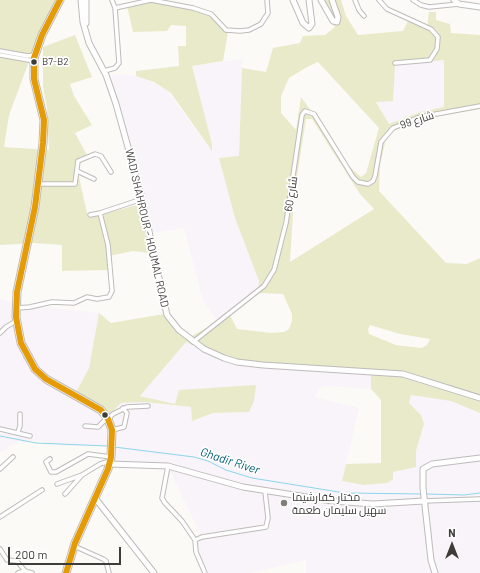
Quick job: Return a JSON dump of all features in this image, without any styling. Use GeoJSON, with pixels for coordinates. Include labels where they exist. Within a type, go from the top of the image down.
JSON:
{"type":"FeatureCollection","features":[{"type":"Feature","properties":{"kind":"highway"},"geometry":{"type":"LineString","coordinates":[[60,0],[42,34],[36,58],[37,85],[44,120],[39,184],[19,281],[16,322],[24,350],[40,374],[107,417],[112,432],[110,461],[74,546],[66,573]]}},
{"type":"Feature","properties":{"kind":"highway"},"geometry":{"type":"LineString","coordinates":[[36,58],[45,36],[65,0]]}},
{"type":"Feature","properties":{"kind":"street","name":"WADI SHAHROUR - HOUMAL ROAD"},"geometry":{"type":"LineString","coordinates":[[80,0],[86,32],[104,71],[116,104],[142,199],[167,315],[179,330],[193,342],[217,355],[237,362],[403,374],[480,398]]}},
{"type":"Feature","properties":{"kind":"street","name":"WADI SHAHROUR - HOUMAL ROAD"},"geometry":{"type":"LineString","coordinates":[[86,0],[86,32]]}},
{"type":"Feature","properties":{"kind":"street"},"geometry":{"type":"LineString","coordinates":[[104,71],[115,68],[119,63],[115,8],[112,0]]}},
{"type":"Feature","properties":{"kind":"street"},"geometry":{"type":"LineString","coordinates":[[115,8],[151,0],[205,10],[211,14],[226,30],[249,30],[258,26],[264,20],[268,9],[266,0]]}},
{"type":"Feature","properties":{"kind":"street"},"geometry":{"type":"LineString","coordinates":[[293,0],[303,23],[309,28],[312,24],[309,0]]}},
{"type":"Feature","properties":{"kind":"street"},"geometry":{"type":"LineString","coordinates":[[321,0],[333,21],[336,22],[338,19],[332,0]]}},
{"type":"Feature","properties":{"kind":"street"},"geometry":{"type":"LineString","coordinates":[[355,0],[359,10],[364,16]]}},
{"type":"Feature","properties":{"kind":"street"},"geometry":{"type":"LineString","coordinates":[[379,0],[387,9],[431,29],[438,38],[438,50],[430,60],[395,63]]}},
{"type":"Feature","properties":{"kind":"street"},"geometry":{"type":"LineString","coordinates":[[413,0],[421,5],[429,6],[459,4],[480,7]]}},
{"type":"Feature","properties":{"kind":"street"},"geometry":{"type":"LineString","coordinates":[[454,0],[459,4]]}},
{"type":"Feature","properties":{"kind":"street"},"geometry":{"type":"LineString","coordinates":[[0,51],[36,58]]}},
{"type":"Feature","properties":{"kind":"street"},"geometry":{"type":"LineString","coordinates":[[0,55],[36,58]]}},
{"type":"Feature","properties":{"kind":"street","name":"شارع 99"},"geometry":{"type":"LineString","coordinates":[[370,184],[375,176],[381,142],[387,133],[393,128],[420,117],[480,106]]}},
{"type":"Feature","properties":{"kind":"street","name":"شارع 60"},"geometry":{"type":"LineString","coordinates":[[193,342],[258,291],[272,275],[277,262],[286,224],[302,115],[305,111],[314,114],[353,177],[361,183],[370,184]]}},
{"type":"Feature","properties":{"kind":"street"},"geometry":{"type":"LineString","coordinates":[[39,184],[75,184],[78,161],[82,158],[98,154],[111,172]]}},
{"type":"Feature","properties":{"kind":"street"},"geometry":{"type":"LineString","coordinates":[[77,171],[94,179]]}},
{"type":"Feature","properties":{"kind":"street"},"geometry":{"type":"LineString","coordinates":[[90,216],[142,199]]}},
{"type":"Feature","properties":{"kind":"street"},"geometry":{"type":"LineString","coordinates":[[16,308],[30,307],[52,302],[74,303],[87,297],[102,299],[109,297],[112,291],[108,245],[100,213]]}},
{"type":"Feature","properties":{"kind":"street"},"geometry":{"type":"LineString","coordinates":[[0,333],[6,327],[16,322]]}},
{"type":"Feature","properties":{"kind":"street"},"geometry":{"type":"LineString","coordinates":[[85,426],[98,427],[107,417],[123,408],[148,406]]}},
{"type":"Feature","properties":{"kind":"street"},"geometry":{"type":"LineString","coordinates":[[112,432],[124,427],[127,413],[123,408]]}},
{"type":"Feature","properties":{"kind":"street"},"geometry":{"type":"LineString","coordinates":[[18,432],[20,426],[20,414]]}},
{"type":"Feature","properties":{"kind":"street"},"geometry":{"type":"LineString","coordinates":[[0,430],[18,432],[30,436]]}},
{"type":"Feature","properties":{"kind":"street"},"geometry":{"type":"LineString","coordinates":[[50,459],[46,462],[48,468],[52,472],[56,472],[86,455],[110,461],[168,466],[231,484],[265,491],[347,502],[388,503],[424,498],[480,498]]}},
{"type":"Feature","properties":{"kind":"street"},"geometry":{"type":"LineString","coordinates":[[0,468],[12,457]]}},
{"type":"Feature","properties":{"kind":"street"},"geometry":{"type":"LineString","coordinates":[[435,573],[431,560],[424,498],[424,467],[432,464],[480,458]]}},
{"type":"Feature","properties":{"kind":"street"},"geometry":{"type":"LineString","coordinates":[[57,484],[82,475],[100,464],[110,461]]}},
{"type":"Feature","properties":{"kind":"street"},"geometry":{"type":"LineString","coordinates":[[168,466],[162,498],[182,521],[195,540],[196,552],[205,573]]}},
{"type":"Feature","properties":{"kind":"street"},"geometry":{"type":"LineString","coordinates":[[66,494],[82,475]]}},
{"type":"Feature","properties":{"kind":"street"},"geometry":{"type":"LineString","coordinates":[[0,517],[42,490]]}},
{"type":"Feature","properties":{"kind":"street"},"geometry":{"type":"LineString","coordinates":[[195,540],[202,537],[266,527],[268,518],[265,491]]}},
{"type":"Feature","properties":{"kind":"street"},"geometry":{"type":"LineString","coordinates":[[95,498],[154,573]]}},
{"type":"Feature","properties":{"kind":"street"},"geometry":{"type":"LineString","coordinates":[[74,546],[104,558],[109,573]]}},
{"type":"Feature","properties":{"kind":"street"},"geometry":{"type":"LineString","coordinates":[[0,549],[7,560],[17,561],[25,570],[32,573]]}},
{"type":"Feature","properties":{"kind":"street"},"geometry":{"type":"LineString","coordinates":[[18,573],[25,570]]}},
{"type":"Feature","properties":{"kind":"shaded area"},"geometry":{"type":"Polygon","coordinates":[[[242,59],[239,156],[219,158],[235,218],[258,277],[259,287],[258,293],[217,321],[203,300],[184,228],[146,234],[137,205],[111,75],[123,74],[142,77],[167,90],[209,148],[213,147],[192,66],[242,59]]]}},
{"type":"Feature","properties":{"kind":"shaded area"},"geometry":{"type":"Polygon","coordinates":[[[444,60],[444,107],[412,114],[389,124],[376,101],[393,101],[395,64],[444,60]]]}},
{"type":"Feature","properties":{"kind":"shaded area"},"geometry":{"type":"Polygon","coordinates":[[[0,299],[18,304],[99,313],[89,368],[75,394],[121,403],[144,402],[191,407],[193,421],[213,413],[249,412],[175,404],[140,396],[186,342],[222,358],[372,374],[371,389],[329,386],[320,388],[314,397],[359,408],[342,480],[416,467],[416,451],[424,427],[419,413],[409,403],[411,395],[451,401],[480,413],[480,573],[306,573],[306,560],[250,573],[208,573],[194,544],[200,534],[168,466],[115,464],[114,432],[108,418],[108,431],[114,446],[63,446],[42,441],[17,442],[0,453],[0,299]]]}},
{"type":"Feature","properties":{"kind":"green space"},"geometry":{"type":"Polygon","coordinates":[[[0,0],[55,0],[40,32],[9,115],[4,147],[49,150],[47,108],[43,87],[43,47],[75,35],[92,77],[70,84],[74,96],[92,125],[75,133],[87,155],[80,157],[76,163],[88,218],[137,205],[151,253],[133,251],[109,256],[108,270],[62,271],[62,245],[35,243],[0,245],[0,0]]]}},
{"type":"Feature","properties":{"kind":"green space"},"geometry":{"type":"Polygon","coordinates":[[[146,0],[174,3],[213,15],[223,24],[228,32],[223,61],[192,66],[212,144],[212,151],[171,93],[154,82],[136,76],[136,71],[179,66],[178,46],[186,46],[186,26],[171,25],[167,31],[133,32],[127,6],[146,0]]]}},
{"type":"Feature","properties":{"kind":"green space"},"geometry":{"type":"Polygon","coordinates":[[[319,0],[341,0],[346,16],[358,35],[403,31],[408,21],[427,29],[429,12],[436,12],[436,20],[450,24],[451,33],[480,35],[480,109],[424,119],[393,131],[386,139],[380,165],[379,191],[446,263],[467,264],[480,258],[480,413],[451,401],[411,395],[409,403],[421,415],[424,424],[416,451],[416,467],[393,472],[393,479],[387,483],[364,485],[342,481],[346,464],[381,463],[381,400],[371,389],[371,374],[257,366],[222,358],[186,342],[140,396],[175,404],[179,390],[256,385],[254,401],[249,412],[213,413],[192,421],[191,407],[144,402],[121,403],[108,416],[101,406],[75,394],[89,368],[99,313],[111,323],[170,313],[177,325],[190,337],[230,315],[237,329],[271,333],[284,332],[289,329],[292,321],[292,314],[283,294],[258,293],[259,281],[235,218],[219,158],[239,156],[242,68],[266,72],[273,48],[300,43],[303,36],[325,35],[335,27],[319,0]],[[444,60],[395,65],[393,101],[376,102],[389,124],[420,112],[444,107],[444,60]],[[318,62],[289,78],[281,96],[281,113],[296,130],[301,97],[350,167],[361,177],[366,173],[379,128],[318,62]],[[306,119],[294,196],[290,262],[374,209],[360,194],[312,119],[306,119]],[[370,325],[368,329],[369,334],[396,345],[421,348],[427,345],[430,339],[400,334],[370,325]]]}},
{"type":"Feature","properties":{"kind":"waterway","name":"Ghadir River"},"geometry":{"type":"LineString","coordinates":[[0,436],[36,443],[107,446]]}},
{"type":"Feature","properties":{"kind":"waterway","name":"Ghadir River"},"geometry":{"type":"LineString","coordinates":[[114,447],[194,457],[208,461],[226,470],[252,478],[345,493],[422,494]]}},
{"type":"Feature","properties":{"kind":"waterway","name":"Ghadir River"},"geometry":{"type":"LineString","coordinates":[[427,494],[464,495],[480,493]]}},
{"type":"Feature","properties":{"kind":"transit line"},"geometry":{"type":"LineString","coordinates":[[60,0],[42,35],[34,58],[34,79],[44,120],[43,143],[35,207],[17,292],[16,317],[21,343],[35,369],[46,379],[101,410],[108,419],[112,430],[111,457],[108,469],[75,543],[66,573]]}},
{"type":"Feature","properties":{"kind":"place","name":"B7-B2"},"geometry":{"type":"Point","coordinates":[34,62]}},
{"type":"Feature","properties":{"kind":"place","name":"مختار كفارشيما سهيل سليمان طعمة"},"geometry":{"type":"Point","coordinates":[284,503]}}]}
